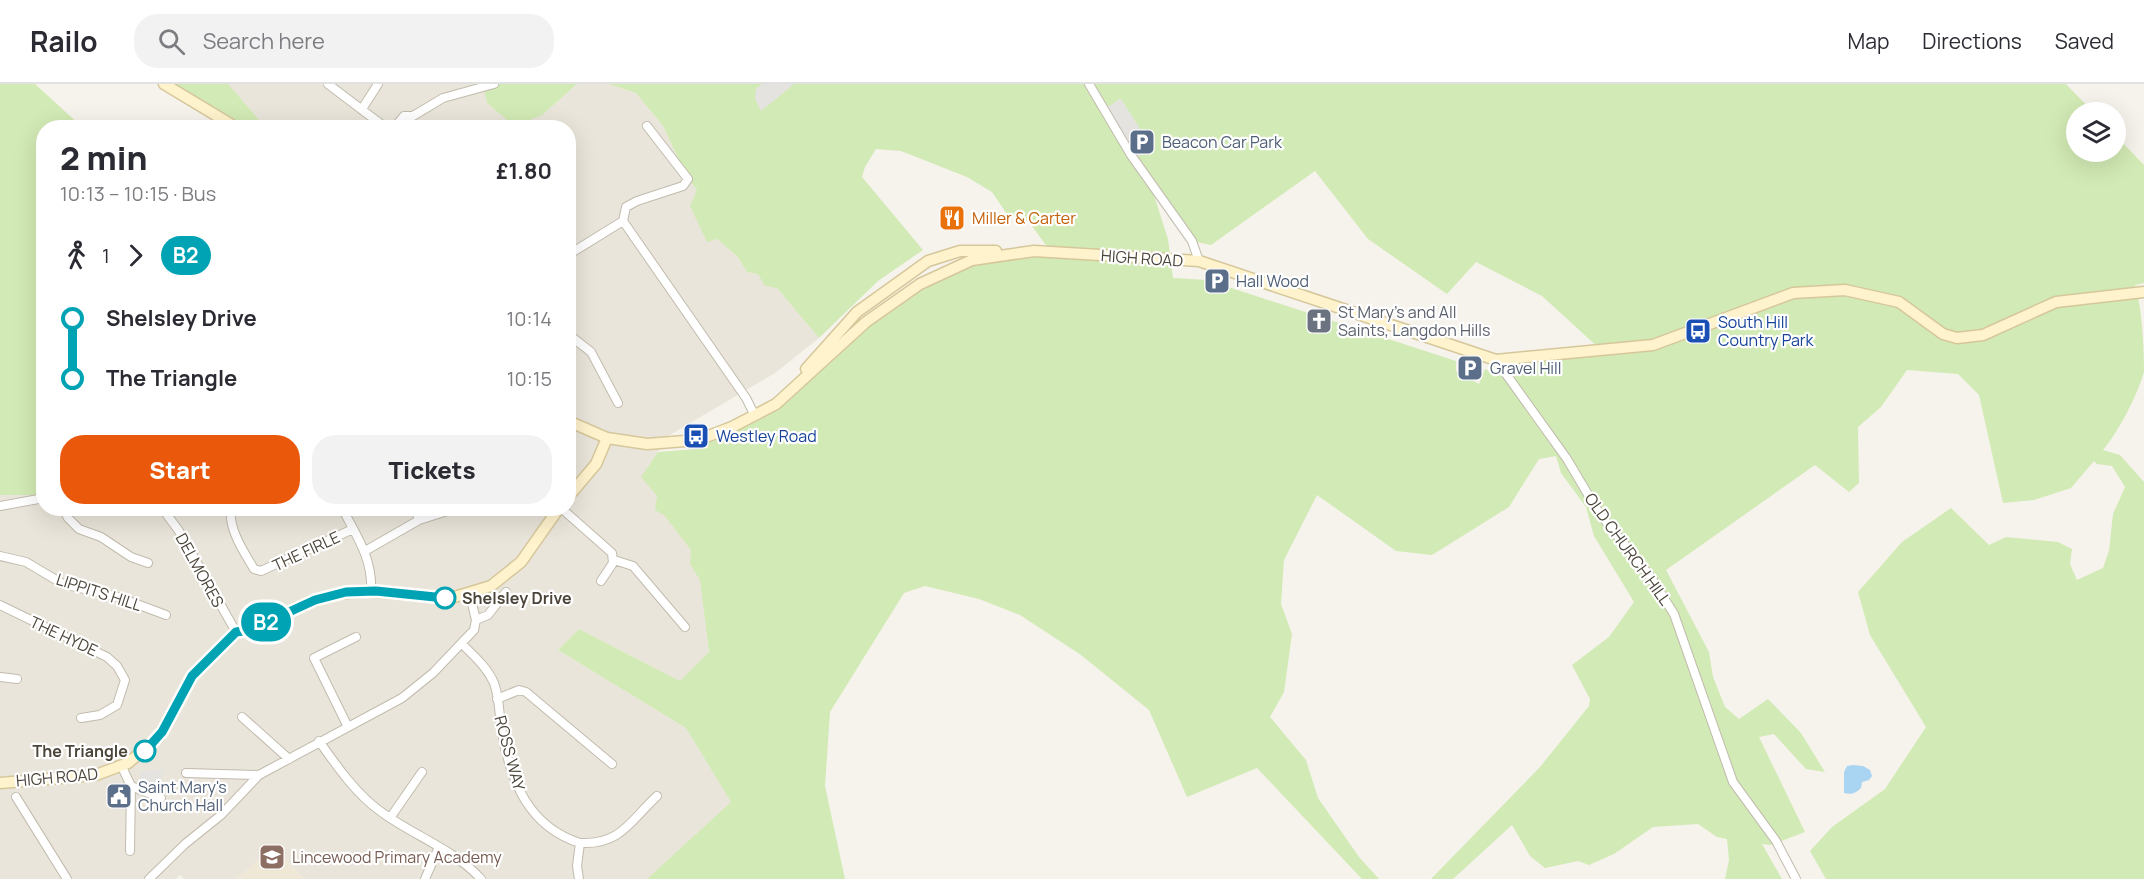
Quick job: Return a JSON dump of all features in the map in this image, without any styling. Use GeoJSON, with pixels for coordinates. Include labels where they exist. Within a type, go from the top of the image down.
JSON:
{"type":"FeatureCollection","features":[{"type":"Feature","properties":{"kind":"main road"},"geometry":{"type":"LineString","coordinates":[[164,84],[224,120]]}},
{"type":"Feature","properties":{"kind":"main road","name":"HIGH ROAD"},"geometry":{"type":"LineString","coordinates":[[756,417],[795,380],[857,312],[928,261],[960,251],[1199,261],[1496,360]]}},
{"type":"Feature","properties":{"kind":"main road","name":"HIGH ROAD"},"geometry":{"type":"LineString","coordinates":[[576,424],[607,438],[647,444],[698,440],[756,417],[776,404],[866,322],[920,284],[972,260],[1024,253]]}},
{"type":"Feature","properties":{"kind":"main road"},"geometry":{"type":"LineString","coordinates":[[1496,360],[1653,345],[1793,293],[1845,290],[1899,302],[1943,334],[1958,338],[1983,335],[2056,302],[2144,292]]}},
{"type":"Feature","properties":{"kind":"main road"},"geometry":{"type":"LineString","coordinates":[[576,488],[596,464],[607,438]]}},
{"type":"Feature","properties":{"kind":"main road","name":"HIGH ROAD"},"geometry":{"type":"LineString","coordinates":[[0,783],[96,775],[122,767],[154,744],[192,676],[236,632],[250,630],[315,600],[346,592],[371,591],[437,598],[470,594],[491,586],[515,568],[554,516]]}},
{"type":"Feature","properties":{"kind":"street"},"geometry":{"type":"LineString","coordinates":[[328,84],[376,120]]}},
{"type":"Feature","properties":{"kind":"street"},"geometry":{"type":"LineString","coordinates":[[363,109],[378,84]]}},
{"type":"Feature","properties":{"kind":"street"},"geometry":{"type":"LineString","coordinates":[[401,120],[404,116],[412,116],[443,98],[494,84]]}},
{"type":"Feature","properties":{"kind":"street"},"geometry":{"type":"LineString","coordinates":[[1089,84],[1131,155],[1192,242],[1199,261]]}},
{"type":"Feature","properties":{"kind":"street"},"geometry":{"type":"LineString","coordinates":[[576,250],[623,220],[626,207],[637,201],[683,186],[688,179],[647,126]]}},
{"type":"Feature","properties":{"kind":"street"},"geometry":{"type":"LineString","coordinates":[[623,220],[746,398],[756,417]]}},
{"type":"Feature","properties":{"kind":"street"},"geometry":{"type":"LineString","coordinates":[[576,340],[591,352],[618,403]]}},
{"type":"Feature","properties":{"kind":"street","name":"OLD CHURCH HILL"},"geometry":{"type":"LineString","coordinates":[[1496,360],[1567,459],[1599,513],[1650,576],[1674,614],[1733,782],[1776,841],[1796,879]]}},
{"type":"Feature","properties":{"kind":"street"},"geometry":{"type":"LineString","coordinates":[[0,506],[36,499]]}},
{"type":"Feature","properties":{"kind":"street"},"geometry":{"type":"LineString","coordinates":[[67,516],[79,529],[101,537],[131,556],[148,563]]}},
{"type":"Feature","properties":{"kind":"street","name":"DELMORES"},"geometry":{"type":"LineString","coordinates":[[168,516],[179,531],[236,632]]}},
{"type":"Feature","properties":{"kind":"street","name":"THE FIRLE"},"geometry":{"type":"LineString","coordinates":[[232,516],[233,527],[240,545],[254,569],[261,571],[353,529]]}},
{"type":"Feature","properties":{"kind":"street"},"geometry":{"type":"LineString","coordinates":[[346,516],[365,552],[372,573],[371,591]]}},
{"type":"Feature","properties":{"kind":"street"},"geometry":{"type":"LineString","coordinates":[[418,516],[419,520]]}},
{"type":"Feature","properties":{"kind":"street"},"geometry":{"type":"LineString","coordinates":[[365,552],[419,520],[432,516]]}},
{"type":"Feature","properties":{"kind":"street"},"geometry":{"type":"LineString","coordinates":[[570,516],[607,546],[614,560],[633,566],[685,627]]}},
{"type":"Feature","properties":{"kind":"street","name":"LIPPITS HILL"},"geometry":{"type":"LineString","coordinates":[[0,555],[26,562],[63,584],[118,597],[166,615]]}},
{"type":"Feature","properties":{"kind":"street"},"geometry":{"type":"LineString","coordinates":[[601,581],[614,560]]}},
{"type":"Feature","properties":{"kind":"street"},"geometry":{"type":"LineString","coordinates":[[476,620],[488,615],[506,592]]}},
{"type":"Feature","properties":{"kind":"street"},"geometry":{"type":"LineString","coordinates":[[149,879],[185,844],[221,815],[259,775],[413,690],[474,630],[476,620],[470,594]]}},
{"type":"Feature","properties":{"kind":"street","name":"THE HYDE"},"geometry":{"type":"LineString","coordinates":[[0,605],[98,652],[117,666],[125,680],[117,705],[100,715],[81,718]]}},
{"type":"Feature","properties":{"kind":"street"},"geometry":{"type":"LineString","coordinates":[[348,727],[314,658],[356,637]]}},
{"type":"Feature","properties":{"kind":"street","name":"ROSS WAY"},"geometry":{"type":"LineString","coordinates":[[462,644],[487,671],[498,699],[502,733],[523,799],[549,829],[580,843]]}},
{"type":"Feature","properties":{"kind":"street"},"geometry":{"type":"LineString","coordinates":[[0,678],[16,679]]}},
{"type":"Feature","properties":{"kind":"street"},"geometry":{"type":"LineString","coordinates":[[498,699],[519,690],[526,692],[612,764]]}},
{"type":"Feature","properties":{"kind":"street"},"geometry":{"type":"LineString","coordinates":[[243,717],[289,759]]}},
{"type":"Feature","properties":{"kind":"street"},"geometry":{"type":"LineString","coordinates":[[319,741],[367,800],[390,818],[464,864],[481,879]]}},
{"type":"Feature","properties":{"kind":"street"},"geometry":{"type":"LineString","coordinates":[[122,767],[131,786],[130,851]]}},
{"type":"Feature","properties":{"kind":"street"},"geometry":{"type":"LineString","coordinates":[[390,818],[422,772]]}},
{"type":"Feature","properties":{"kind":"street"},"geometry":{"type":"LineString","coordinates":[[186,773],[259,775]]}},
{"type":"Feature","properties":{"kind":"street"},"geometry":{"type":"LineString","coordinates":[[131,786],[161,798]]}},
{"type":"Feature","properties":{"kind":"street"},"geometry":{"type":"LineString","coordinates":[[16,796],[67,879]]}},
{"type":"Feature","properties":{"kind":"street"},"geometry":{"type":"LineString","coordinates":[[579,879],[577,866],[580,843],[596,843],[618,835],[657,796]]}},
{"type":"Feature","properties":{"kind":"street"},"geometry":{"type":"LineString","coordinates":[[425,879],[439,847]]}},
{"type":"Feature","properties":{"kind":"shaded area"},"geometry":{"type":"Polygon","coordinates":[[[219,84],[483,84],[542,115],[577,84],[608,84],[636,93],[663,126],[688,179],[697,190],[717,239],[737,256],[747,272],[758,274],[777,288],[819,338],[775,373],[668,436],[642,477],[696,544],[709,653],[680,681],[579,629],[558,650],[686,728],[732,803],[647,879],[304,879],[274,847],[236,879],[184,879],[180,875],[176,879],[0,879],[0,495],[36,495],[36,516],[576,516],[576,120],[257,120],[219,84]]]}},
{"type":"Feature","properties":{"kind":"shaded area"},"geometry":{"type":"Polygon","coordinates":[[[762,84],[794,84],[761,111],[755,99],[756,89],[762,84]]]}},
{"type":"Feature","properties":{"kind":"shaded area"},"geometry":{"type":"Polygon","coordinates":[[[1121,99],[1151,146],[1134,159],[1104,109],[1121,99]]]}},
{"type":"Feature","properties":{"kind":"shaded area"},"geometry":{"type":"Polygon","coordinates":[[[164,770],[158,801],[136,797],[141,771],[164,770]]]}},
{"type":"Feature","properties":{"kind":"shaded area","name":"Lincewood Primary Academy"},"geometry":{"type":"Polygon","coordinates":[[[274,847],[304,879],[236,879],[249,868],[274,847]]]}},
{"type":"Feature","properties":{"kind":"green space"},"geometry":{"type":"Polygon","coordinates":[[[0,84],[35,84],[74,120],[36,120],[36,495],[0,495],[0,84]]]}},
{"type":"Feature","properties":{"kind":"green space"},"geometry":{"type":"Polygon","coordinates":[[[164,84],[228,84],[259,120],[225,120],[164,84]]]}},
{"type":"Feature","properties":{"kind":"green space"},"geometry":{"type":"Polygon","coordinates":[[[483,84],[577,84],[542,115],[529,120],[507,120],[487,103],[483,84]]]}},
{"type":"Feature","properties":{"kind":"green space"},"geometry":{"type":"Polygon","coordinates":[[[608,84],[2066,84],[2083,102],[2066,102],[2066,162],[2126,162],[2126,146],[2144,165],[2144,283],[2135,285],[2141,316],[2144,372],[2127,413],[2103,450],[2120,455],[2144,482],[2144,879],[1826,879],[1810,851],[1832,827],[1885,789],[1926,727],[1870,635],[1858,592],[1902,542],[1951,508],[1989,545],[2006,537],[2058,542],[2072,549],[2070,564],[2077,580],[2103,568],[2109,551],[2113,514],[2125,487],[2112,466],[2097,464],[2094,461],[2071,488],[2034,500],[2003,503],[1979,395],[1958,374],[1907,370],[1881,407],[1858,427],[1859,483],[1849,492],[1815,465],[1666,570],[1709,652],[1713,677],[1725,707],[1739,719],[1768,699],[1801,733],[1825,772],[1806,769],[1774,734],[1759,737],[1805,832],[1771,845],[1762,844],[1782,879],[1725,879],[1729,860],[1727,839],[1717,837],[1698,824],[1653,827],[1614,854],[1589,865],[1578,861],[1545,868],[1530,856],[1512,825],[1453,879],[1431,879],[1540,767],[1589,706],[1590,699],[1572,665],[1609,637],[1634,602],[1594,536],[1586,507],[1561,473],[1556,456],[1539,459],[1509,507],[1432,555],[1396,551],[1317,495],[1284,560],[1281,604],[1292,634],[1284,692],[1270,717],[1306,760],[1318,798],[1359,857],[1379,879],[1362,879],[1257,768],[1187,797],[1149,710],[1081,655],[1020,615],[979,599],[925,586],[904,593],[830,712],[825,786],[845,879],[647,879],[731,802],[686,728],[558,650],[579,629],[680,681],[709,652],[700,580],[690,564],[691,550],[664,515],[655,510],[657,496],[641,477],[658,452],[709,448],[698,440],[755,417],[866,323],[956,265],[1059,252],[1045,244],[1029,222],[1007,214],[992,192],[967,177],[901,151],[876,149],[862,177],[923,250],[878,281],[819,338],[777,288],[765,286],[758,274],[747,272],[737,256],[717,239],[707,242],[690,206],[697,190],[688,179],[663,126],[636,93],[608,84]],[[1120,99],[1104,111],[1152,189],[1168,239],[1173,278],[1207,280],[1456,361],[1456,371],[1479,384],[1485,369],[1498,374],[1507,363],[1601,350],[1542,296],[1476,262],[1447,294],[1368,239],[1315,171],[1211,245],[1192,241],[1134,159],[1151,146],[1120,99]]]}},
{"type":"Feature","properties":{"kind":"water"},"geometry":{"type":"Polygon","coordinates":[[[1847,766],[1863,766],[1870,770],[1872,776],[1869,780],[1862,782],[1861,788],[1856,792],[1844,793],[1844,772],[1847,766]]]}},
{"type":"Feature","properties":{"kind":"bus line","name":"B2"},"geometry":{"type":"LineString","coordinates":[[145,751],[154,744],[162,732],[192,676],[236,632],[250,630],[293,608],[315,600],[346,592],[376,591],[445,598]]}},
{"type":"Feature","properties":{"kind":"place","name":"Beacon Car Park"},"geometry":{"type":"Point","coordinates":[1142,142]}},
{"type":"Feature","properties":{"kind":"place","name":"Miller & Carter"},"geometry":{"type":"Point","coordinates":[952,218]}},
{"type":"Feature","properties":{"kind":"place","name":"Hall Wood"},"geometry":{"type":"Point","coordinates":[1217,281]}},
{"type":"Feature","properties":{"kind":"place","name":"St Mary's and All Saints, Langdon Hills"},"geometry":{"type":"Point","coordinates":[1319,321]}},
{"type":"Feature","properties":{"kind":"place","name":"South Hill Country Park"},"geometry":{"type":"Point","coordinates":[1698,331]}},
{"type":"Feature","properties":{"kind":"place","name":"Gravel Hill"},"geometry":{"type":"Point","coordinates":[1470,368]}},
{"type":"Feature","properties":{"kind":"place","name":"Westley Road"},"geometry":{"type":"Point","coordinates":[696,436]}},
{"type":"Feature","properties":{"kind":"place","name":"Shelsley Drive"},"geometry":{"type":"Point","coordinates":[445,598]}},
{"type":"Feature","properties":{"kind":"place","name":"The Triangle"},"geometry":{"type":"Point","coordinates":[145,751]}},
{"type":"Feature","properties":{"kind":"place","name":"Saint Mary's Church Hall"},"geometry":{"type":"Point","coordinates":[119,796]}},
{"type":"Feature","properties":{"kind":"place","name":"Lincewood Primary Academy"},"geometry":{"type":"Point","coordinates":[272,857]}}]}
